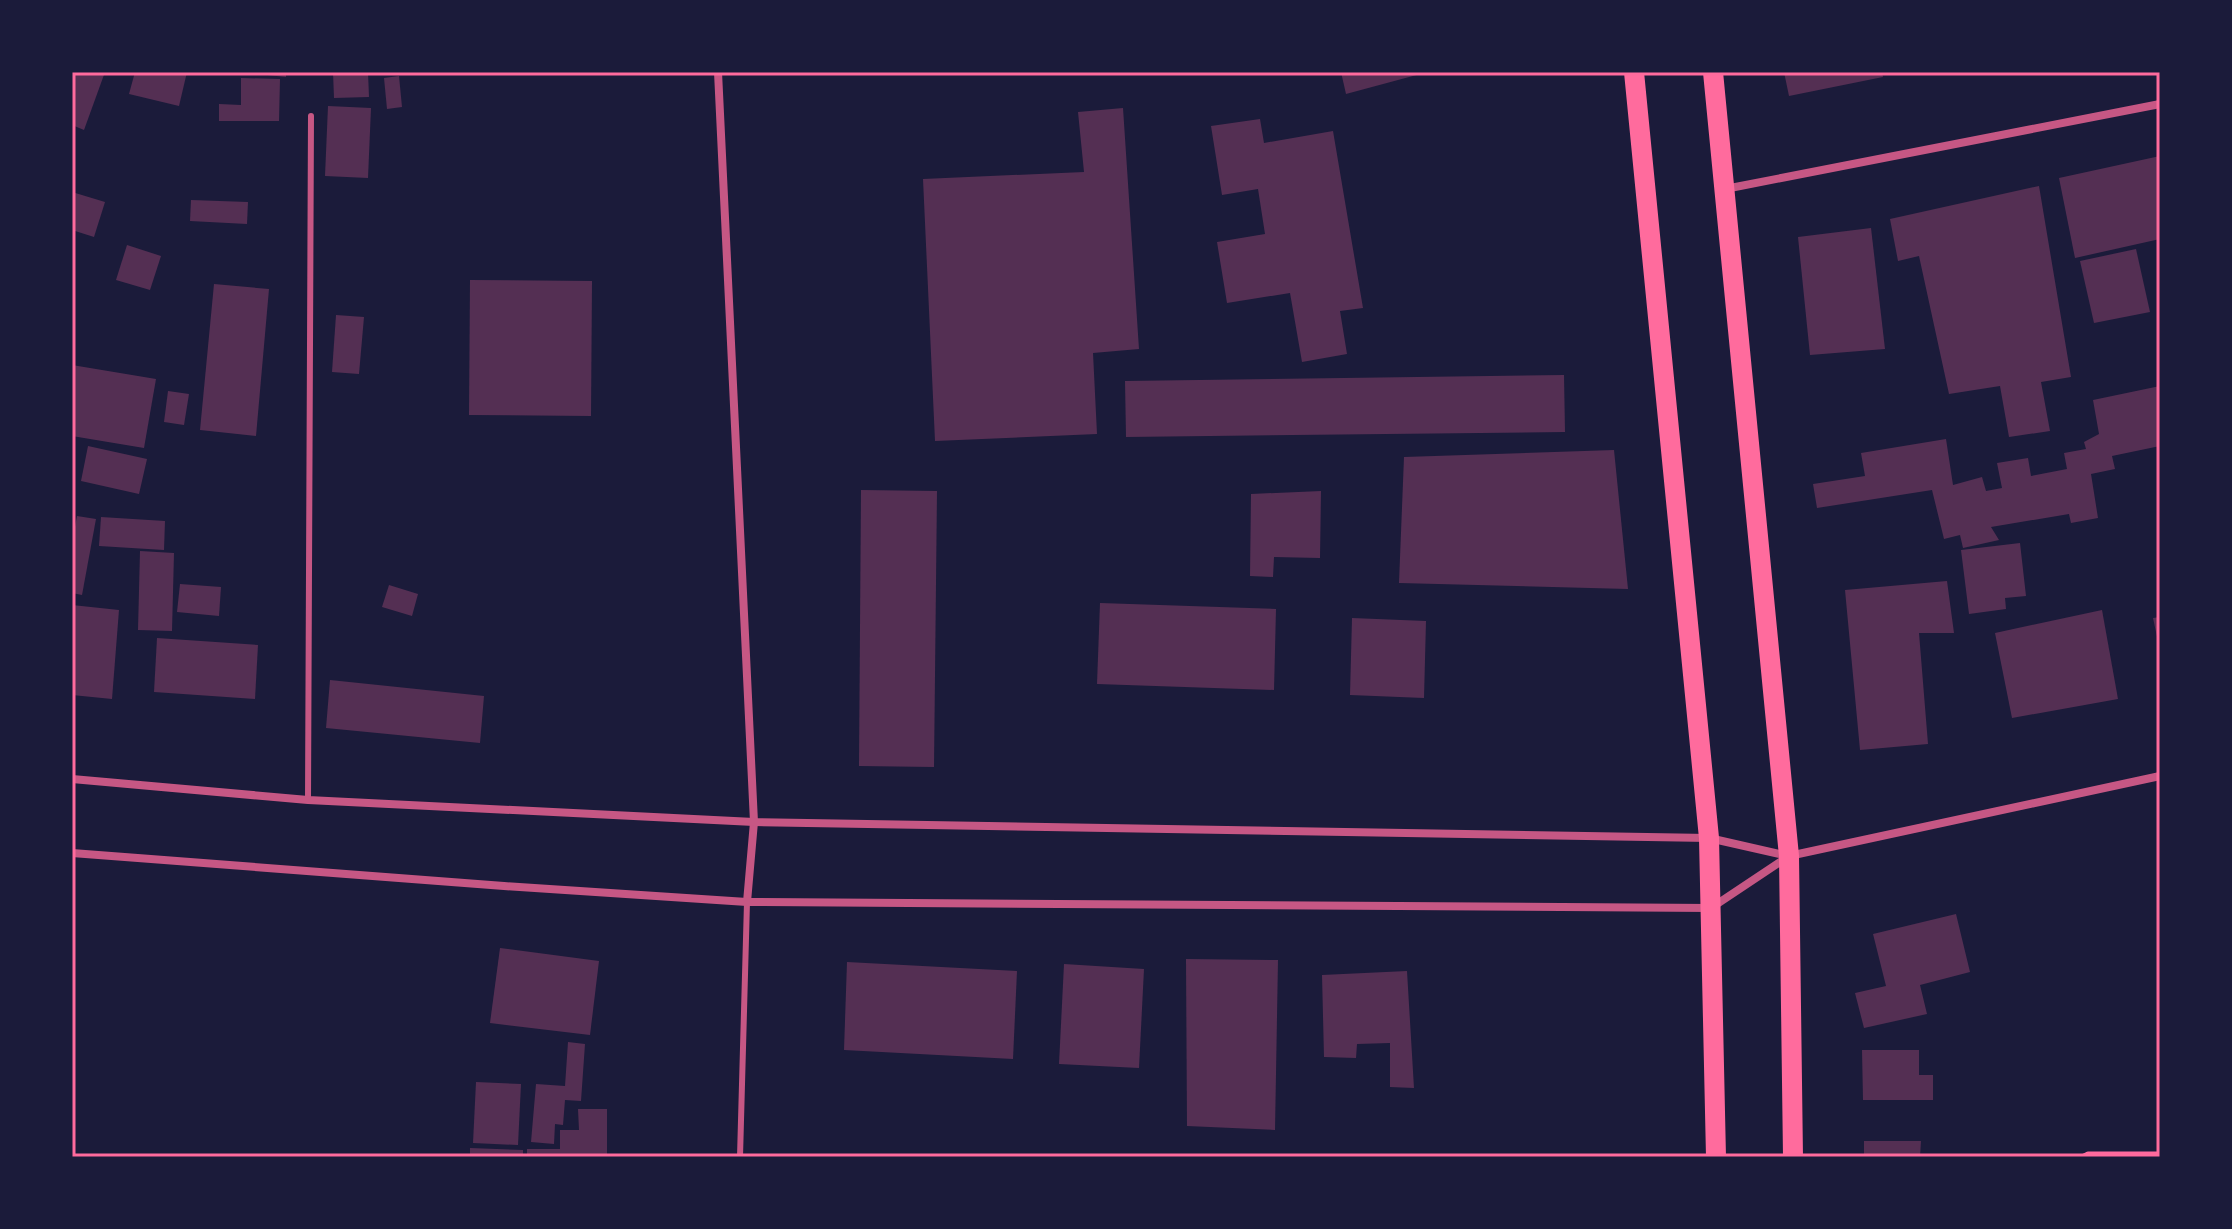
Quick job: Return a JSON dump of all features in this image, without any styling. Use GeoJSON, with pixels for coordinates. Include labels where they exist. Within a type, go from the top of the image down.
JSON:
{"type":"FeatureCollection","features":[{"type":"Feature","properties":{"kind":"main road"},"geometry":{"type":"LineString","coordinates":[[1634,72],[1709,838],[1716,1157]]}},
{"type":"Feature","properties":{"kind":"main road"},"geometry":{"type":"LineString","coordinates":[[1713,72],[1789,856],[1793,1157]]}},
{"type":"Feature","properties":{"kind":"street"},"geometry":{"type":"LineString","coordinates":[[718,72],[754,822],[747,902]]}},
{"type":"Feature","properties":{"kind":"street"},"geometry":{"type":"LineString","coordinates":[[1724,189],[2160,104]]}},
{"type":"Feature","properties":{"kind":"street"},"geometry":{"type":"LineString","coordinates":[[72,853],[747,902],[1711,908],[1789,856],[2160,776]]}},
{"type":"Feature","properties":{"kind":"street"},"geometry":{"type":"LineString","coordinates":[[72,779],[308,800],[754,822],[1709,838],[1789,856]]}},
{"type":"Feature","properties":{"kind":"lane"},"geometry":{"type":"LineString","coordinates":[[308,800],[311,116]]}},
{"type":"Feature","properties":{"kind":"lane"},"geometry":{"type":"LineString","coordinates":[[740,1157],[747,902]]}},
{"type":"Feature","properties":{"kind":"path"},"geometry":{"type":"LineString","coordinates":[[2082,1157],[2088,1154],[2160,1154]]}},
{"type":"Feature","properties":{"kind":"building"},"geometry":{"type":"Polygon","coordinates":[[[72,72],[105,72],[84,130],[72,125],[72,72]]]}},
{"type":"Feature","properties":{"kind":"building"},"geometry":{"type":"Polygon","coordinates":[[[135,72],[187,72],[179,106],[129,94],[135,72]]]}},
{"type":"Feature","properties":{"kind":"building"},"geometry":{"type":"Polygon","coordinates":[[[286,72],[286,77],[258,74],[286,72]]]}},
{"type":"Feature","properties":{"kind":"building"},"geometry":{"type":"Polygon","coordinates":[[[333,72],[368,72],[369,97],[334,98],[333,72]]]}},
{"type":"Feature","properties":{"kind":"building"},"geometry":{"type":"Polygon","coordinates":[[[1341,72],[1424,72],[1424,73],[1346,94],[1341,72]]]}},
{"type":"Feature","properties":{"kind":"building"},"geometry":{"type":"Polygon","coordinates":[[[1784,72],[1882,72],[1883,77],[1789,96],[1784,72]]]}},
{"type":"Feature","properties":{"kind":"building"},"geometry":{"type":"Polygon","coordinates":[[[399,76],[402,107],[387,109],[384,78],[399,76]]]}},
{"type":"Feature","properties":{"kind":"building"},"geometry":{"type":"Polygon","coordinates":[[[241,78],[280,79],[279,121],[219,121],[219,104],[241,105],[241,78]]]}},
{"type":"Feature","properties":{"kind":"building"},"geometry":{"type":"Polygon","coordinates":[[[328,106],[371,108],[368,178],[325,176],[328,106]]]}},
{"type":"Feature","properties":{"kind":"building"},"geometry":{"type":"Polygon","coordinates":[[[1123,108],[1139,349],[1093,353],[1097,434],[935,441],[923,179],[1084,172],[1078,112],[1123,108]]]}},
{"type":"Feature","properties":{"kind":"building"},"geometry":{"type":"Polygon","coordinates":[[[1260,119],[1264,143],[1333,131],[1363,308],[1340,311],[1347,354],[1302,362],[1290,293],[1227,303],[1217,242],[1265,234],[1258,189],[1222,195],[1211,126],[1260,119]]]}},
{"type":"Feature","properties":{"kind":"building"},"geometry":{"type":"Polygon","coordinates":[[[2160,156],[2160,239],[2075,258],[2059,178],[2160,156]]]}},
{"type":"Feature","properties":{"kind":"building"},"geometry":{"type":"Polygon","coordinates":[[[2039,186],[2071,377],[2041,382],[2050,431],[2009,437],[2000,386],[1949,394],[1919,256],[1898,261],[1890,219],[2039,186]]]}},
{"type":"Feature","properties":{"kind":"building"},"geometry":{"type":"Polygon","coordinates":[[[72,192],[105,202],[94,237],[72,230],[72,192]]]}},
{"type":"Feature","properties":{"kind":"building"},"geometry":{"type":"Polygon","coordinates":[[[191,200],[248,202],[247,224],[190,221],[191,200]]]}},
{"type":"Feature","properties":{"kind":"building"},"geometry":{"type":"Polygon","coordinates":[[[1871,228],[1885,349],[1810,355],[1798,237],[1871,228]]]}},
{"type":"Feature","properties":{"kind":"building"},"geometry":{"type":"Polygon","coordinates":[[[127,245],[161,256],[150,290],[116,280],[127,245]]]}},
{"type":"Feature","properties":{"kind":"building"},"geometry":{"type":"Polygon","coordinates":[[[2136,249],[2150,312],[2094,323],[2080,261],[2136,249]]]}},
{"type":"Feature","properties":{"kind":"building"},"geometry":{"type":"Polygon","coordinates":[[[470,280],[592,281],[591,416],[469,415],[470,280]]]}},
{"type":"Feature","properties":{"kind":"building"},"geometry":{"type":"Polygon","coordinates":[[[214,284],[269,289],[256,436],[200,430],[214,284]]]}},
{"type":"Feature","properties":{"kind":"building"},"geometry":{"type":"Polygon","coordinates":[[[336,315],[364,317],[359,374],[332,372],[336,315]]]}},
{"type":"Feature","properties":{"kind":"building"},"geometry":{"type":"Polygon","coordinates":[[[72,365],[156,379],[144,448],[72,436],[72,365]]]}},
{"type":"Feature","properties":{"kind":"building"},"geometry":{"type":"Polygon","coordinates":[[[1564,375],[1565,432],[1126,437],[1125,381],[1564,375]]]}},
{"type":"Feature","properties":{"kind":"building"},"geometry":{"type":"Polygon","coordinates":[[[2160,386],[2160,446],[2112,456],[2115,469],[2091,474],[2098,518],[2071,523],[2069,514],[1991,527],[1999,540],[1963,548],[1960,535],[1944,539],[1932,490],[1817,508],[1813,484],[1865,476],[1861,453],[1946,439],[1953,485],[1982,477],[1986,491],[2002,488],[1997,463],[2028,458],[2031,476],[2067,469],[2064,453],[2086,449],[2084,442],[2099,434],[2093,400],[2160,386]]]}},
{"type":"Feature","properties":{"kind":"building"},"geometry":{"type":"Polygon","coordinates":[[[168,391],[189,394],[184,425],[164,422],[168,391]]]}},
{"type":"Feature","properties":{"kind":"building"},"geometry":{"type":"Polygon","coordinates":[[[88,446],[147,459],[139,494],[81,481],[88,446]]]}},
{"type":"Feature","properties":{"kind":"building"},"geometry":{"type":"Polygon","coordinates":[[[1614,450],[1628,589],[1399,583],[1404,457],[1614,450]]]}},
{"type":"Feature","properties":{"kind":"building"},"geometry":{"type":"Polygon","coordinates":[[[861,490],[937,491],[934,767],[859,766],[861,490]]]}},
{"type":"Feature","properties":{"kind":"building"},"geometry":{"type":"Polygon","coordinates":[[[1321,491],[1320,558],[1274,557],[1273,577],[1250,576],[1251,494],[1321,491]]]}},
{"type":"Feature","properties":{"kind":"building"},"geometry":{"type":"Polygon","coordinates":[[[77,516],[96,519],[82,595],[72,593],[72,543],[77,516]]]}},
{"type":"Feature","properties":{"kind":"building"},"geometry":{"type":"Polygon","coordinates":[[[101,517],[165,521],[164,550],[99,546],[101,517]]]}},
{"type":"Feature","properties":{"kind":"building"},"geometry":{"type":"Polygon","coordinates":[[[2020,543],[2026,596],[2005,598],[2006,609],[1969,614],[1961,550],[2020,543]]]}},
{"type":"Feature","properties":{"kind":"building"},"geometry":{"type":"Polygon","coordinates":[[[140,551],[174,553],[172,631],[138,630],[140,551]]]}},
{"type":"Feature","properties":{"kind":"building"},"geometry":{"type":"Polygon","coordinates":[[[1947,581],[1954,633],[1919,633],[1928,744],[1860,750],[1845,590],[1947,581]]]}},
{"type":"Feature","properties":{"kind":"building"},"geometry":{"type":"Polygon","coordinates":[[[180,584],[221,587],[219,616],[177,612],[180,584]]]}},
{"type":"Feature","properties":{"kind":"building"},"geometry":{"type":"Polygon","coordinates":[[[389,585],[418,594],[412,616],[382,607],[389,585]]]}},
{"type":"Feature","properties":{"kind":"building"},"geometry":{"type":"Polygon","coordinates":[[[1100,603],[1276,609],[1274,690],[1097,684],[1100,603]]]}},
{"type":"Feature","properties":{"kind":"building"},"geometry":{"type":"Polygon","coordinates":[[[72,605],[119,610],[112,699],[72,695],[72,605]]]}},
{"type":"Feature","properties":{"kind":"building"},"geometry":{"type":"Polygon","coordinates":[[[2102,610],[2118,699],[2012,718],[1995,633],[2102,610]]]}},
{"type":"Feature","properties":{"kind":"building"},"geometry":{"type":"Polygon","coordinates":[[[2160,617],[2160,646],[2159,646],[2153,618],[2160,617]]]}},
{"type":"Feature","properties":{"kind":"building"},"geometry":{"type":"Polygon","coordinates":[[[1352,618],[1426,621],[1424,698],[1350,695],[1352,618]]]}},
{"type":"Feature","properties":{"kind":"building"},"geometry":{"type":"Polygon","coordinates":[[[157,638],[258,645],[255,699],[154,692],[157,638]]]}},
{"type":"Feature","properties":{"kind":"building"},"geometry":{"type":"Polygon","coordinates":[[[330,680],[484,696],[480,743],[326,728],[330,680]]]}},
{"type":"Feature","properties":{"kind":"building"},"geometry":{"type":"Polygon","coordinates":[[[1956,914],[1970,972],[1920,985],[1927,1014],[1864,1028],[1855,993],[1886,986],[1873,934],[1956,914]]]}},
{"type":"Feature","properties":{"kind":"building"},"geometry":{"type":"Polygon","coordinates":[[[500,948],[599,961],[590,1035],[490,1023],[500,948]]]}},
{"type":"Feature","properties":{"kind":"building"},"geometry":{"type":"Polygon","coordinates":[[[1186,959],[1278,960],[1275,1130],[1187,1126],[1186,959]]]}},
{"type":"Feature","properties":{"kind":"building"},"geometry":{"type":"Polygon","coordinates":[[[847,962],[1017,971],[1013,1059],[844,1050],[847,962]]]}},
{"type":"Feature","properties":{"kind":"building"},"geometry":{"type":"Polygon","coordinates":[[[1064,964],[1144,969],[1139,1068],[1059,1064],[1064,964]]]}},
{"type":"Feature","properties":{"kind":"building"},"geometry":{"type":"Polygon","coordinates":[[[1407,971],[1414,1088],[1390,1087],[1390,1043],[1357,1044],[1356,1058],[1324,1057],[1322,975],[1407,971]]]}},
{"type":"Feature","properties":{"kind":"building"},"geometry":{"type":"Polygon","coordinates":[[[568,1042],[585,1044],[581,1101],[565,1100],[563,1125],[555,1124],[554,1144],[531,1142],[536,1084],[565,1086],[568,1042]]]}},
{"type":"Feature","properties":{"kind":"building"},"geometry":{"type":"Polygon","coordinates":[[[1862,1050],[1919,1050],[1919,1075],[1933,1075],[1933,1100],[1863,1100],[1862,1050]]]}},
{"type":"Feature","properties":{"kind":"building"},"geometry":{"type":"Polygon","coordinates":[[[476,1082],[521,1084],[518,1145],[473,1143],[476,1082]]]}},
{"type":"Feature","properties":{"kind":"building"},"geometry":{"type":"Polygon","coordinates":[[[578,1109],[607,1109],[607,1157],[527,1157],[527,1149],[560,1149],[560,1130],[579,1130],[578,1109]]]}},
{"type":"Feature","properties":{"kind":"building"},"geometry":{"type":"Polygon","coordinates":[[[1864,1141],[1921,1141],[1920,1157],[1864,1157],[1864,1141]]]}},
{"type":"Feature","properties":{"kind":"building"},"geometry":{"type":"Polygon","coordinates":[[[470,1148],[523,1150],[523,1157],[470,1157],[470,1148]]]}}]}
